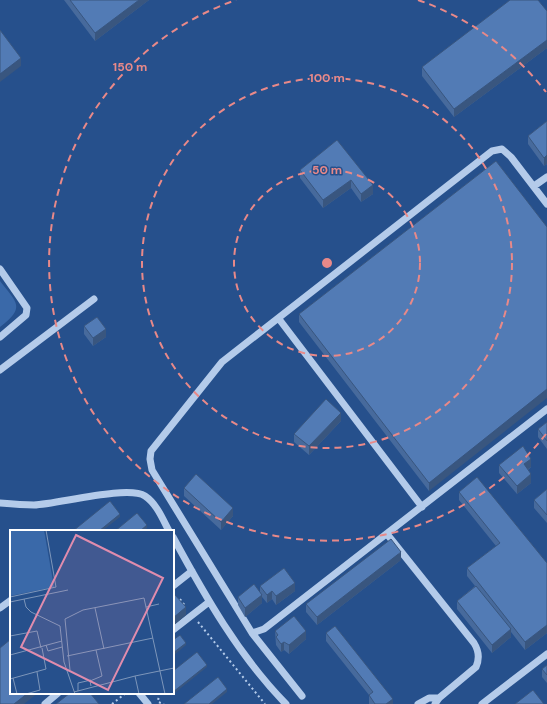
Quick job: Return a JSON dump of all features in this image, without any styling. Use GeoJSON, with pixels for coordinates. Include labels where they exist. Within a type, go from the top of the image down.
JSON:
{"type":"FeatureCollection","features":[{"type":"Feature","properties":{"kind":"street"},"geometry":{"type":"LineString","coordinates":[[302,696],[252,633],[152,470],[150,459],[151,451],[222,362],[279,319],[492,151],[502,149],[512,157],[547,204]]}},
{"type":"Feature","properties":{"kind":"street"},"geometry":{"type":"LineString","coordinates":[[534,186],[547,177]]}},
{"type":"Feature","properties":{"kind":"street"},"geometry":{"type":"LineString","coordinates":[[0,269],[27,308],[26,315],[0,337]]}},
{"type":"Feature","properties":{"kind":"street"},"geometry":{"type":"LineString","coordinates":[[0,370],[94,299]]}},
{"type":"Feature","properties":{"kind":"street"},"geometry":{"type":"LineString","coordinates":[[279,319],[422,507]]}},
{"type":"Feature","properties":{"kind":"street"},"geometry":{"type":"LineString","coordinates":[[252,633],[256,633],[264,629],[547,410]]}},
{"type":"Feature","properties":{"kind":"street"},"geometry":{"type":"LineString","coordinates":[[0,503],[34,505],[72,501],[120,492],[133,493],[144,496],[154,504],[168,530]]}},
{"type":"Feature","properties":{"kind":"street"},"geometry":{"type":"LineString","coordinates":[[386,534],[474,642],[478,650],[476,667],[437,701],[429,698],[418,704]]}},
{"type":"Feature","properties":{"kind":"street"},"geometry":{"type":"LineString","coordinates":[[174,539],[209,602],[255,670],[286,704]]}},
{"type":"Feature","properties":{"kind":"street"},"geometry":{"type":"LineString","coordinates":[[174,585],[192,571]]}},
{"type":"Feature","properties":{"kind":"street"},"geometry":{"type":"LineString","coordinates":[[0,608],[10,601]]}},
{"type":"Feature","properties":{"kind":"street"},"geometry":{"type":"LineString","coordinates":[[174,629],[209,602]]}},
{"type":"Feature","properties":{"kind":"street"},"geometry":{"type":"LineString","coordinates":[[482,704],[547,654]]}},
{"type":"Feature","properties":{"kind":"street"},"geometry":{"type":"LineString","coordinates":[[45,704],[57,694]]}},
{"type":"Feature","properties":{"kind":"street"},"geometry":{"type":"LineString","coordinates":[[140,694],[148,704]]}},
{"type":"Feature","properties":{"kind":"path"},"geometry":{"type":"LineString","coordinates":[[180,599],[265,704]]}},
{"type":"Feature","properties":{"kind":"path"},"geometry":{"type":"LineString","coordinates":[[112,704],[125,694]]}},
{"type":"Feature","properties":{"kind":"path"},"geometry":{"type":"LineString","coordinates":[[159,694],[158,702],[164,704]]}},
{"type":"Feature","properties":{"kind":"shaded area"},"geometry":{"type":"Polygon","coordinates":[[[0,281],[14,300],[16,309],[8,320],[0,327],[0,281]]]}},
{"type":"Feature","properties":{"kind":"building"},"geometry":{"type":"Polygon","coordinates":[[[70,0],[139,0],[95,33],[70,0]]]}},
{"type":"Feature","properties":{"kind":"building"},"geometry":{"type":"Polygon","coordinates":[[[510,0],[538,0],[547,11],[547,40],[454,109],[422,67],[510,0]]]}},
{"type":"Feature","properties":{"kind":"building"},"geometry":{"type":"Polygon","coordinates":[[[0,30],[21,58],[0,74],[0,30]]]}},
{"type":"Feature","properties":{"kind":"building"},"geometry":{"type":"Polygon","coordinates":[[[547,121],[547,155],[544,158],[528,136],[547,121]]]}},
{"type":"Feature","properties":{"kind":"building"},"geometry":{"type":"Polygon","coordinates":[[[337,140],[373,185],[361,194],[351,180],[323,200],[300,170],[337,140]]]}},
{"type":"Feature","properties":{"kind":"building"},"geometry":{"type":"Polygon","coordinates":[[[496,161],[547,227],[547,389],[429,483],[299,314],[496,161]]]}},
{"type":"Feature","properties":{"kind":"building"},"geometry":{"type":"Polygon","coordinates":[[[97,317],[106,329],[93,338],[84,326],[97,317]]]}},
{"type":"Feature","properties":{"kind":"building"},"geometry":{"type":"Polygon","coordinates":[[[326,399],[341,413],[309,446],[294,434],[326,399]]]}},
{"type":"Feature","properties":{"kind":"building"},"geometry":{"type":"Polygon","coordinates":[[[547,422],[547,441],[538,429],[547,422]]]}},
{"type":"Feature","properties":{"kind":"building"},"geometry":{"type":"Polygon","coordinates":[[[523,446],[531,459],[524,464],[531,474],[517,486],[499,465],[523,446]]]}},
{"type":"Feature","properties":{"kind":"building"},"geometry":{"type":"Polygon","coordinates":[[[196,474],[233,508],[221,522],[184,488],[196,474]]]}},
{"type":"Feature","properties":{"kind":"building"},"geometry":{"type":"Polygon","coordinates":[[[477,477],[547,563],[547,625],[525,642],[467,568],[500,543],[459,492],[477,477]]]}},
{"type":"Feature","properties":{"kind":"building"},"geometry":{"type":"Polygon","coordinates":[[[547,489],[547,515],[534,500],[547,489]]]}},
{"type":"Feature","properties":{"kind":"building"},"geometry":{"type":"Polygon","coordinates":[[[110,501],[120,514],[100,530],[74,530],[110,501]]]}},
{"type":"Feature","properties":{"kind":"building"},"geometry":{"type":"Polygon","coordinates":[[[137,513],[147,525],[141,530],[116,530],[137,513]]]}},
{"type":"Feature","properties":{"kind":"building"},"geometry":{"type":"Polygon","coordinates":[[[391,539],[401,552],[317,617],[306,604],[391,539]]]}},
{"type":"Feature","properties":{"kind":"building"},"geometry":{"type":"Polygon","coordinates":[[[284,568],[295,583],[276,596],[272,591],[267,595],[260,586],[284,568]]]}},
{"type":"Feature","properties":{"kind":"building"},"geometry":{"type":"Polygon","coordinates":[[[254,584],[262,595],[245,608],[238,597],[254,584]]]}},
{"type":"Feature","properties":{"kind":"building"},"geometry":{"type":"Polygon","coordinates":[[[476,586],[511,629],[492,645],[457,601],[476,586]]]}},
{"type":"Feature","properties":{"kind":"building"},"geometry":{"type":"Polygon","coordinates":[[[174,596],[186,607],[174,617],[174,596]]]}},
{"type":"Feature","properties":{"kind":"building"},"geometry":{"type":"Polygon","coordinates":[[[294,616],[306,631],[289,645],[284,642],[281,644],[276,637],[278,635],[275,631],[294,616]]]}},
{"type":"Feature","properties":{"kind":"building"},"geometry":{"type":"Polygon","coordinates":[[[335,626],[393,699],[386,704],[375,704],[369,695],[373,692],[326,633],[335,626]]]}},
{"type":"Feature","properties":{"kind":"building"},"geometry":{"type":"Polygon","coordinates":[[[180,635],[186,643],[174,652],[174,639],[180,635]]]}},
{"type":"Feature","properties":{"kind":"building"},"geometry":{"type":"Polygon","coordinates":[[[10,640],[10,694],[27,694],[14,704],[0,704],[0,648],[10,640]]]}},
{"type":"Feature","properties":{"kind":"building"},"geometry":{"type":"Polygon","coordinates":[[[197,652],[207,665],[174,691],[174,670],[197,652]]]}},
{"type":"Feature","properties":{"kind":"building"},"geometry":{"type":"Polygon","coordinates":[[[547,665],[547,675],[542,669],[547,665]]]}},
{"type":"Feature","properties":{"kind":"building"},"geometry":{"type":"Polygon","coordinates":[[[218,677],[227,689],[209,704],[184,704],[218,677]]]}},
{"type":"Feature","properties":{"kind":"building"},"geometry":{"type":"Polygon","coordinates":[[[533,690],[544,704],[515,704],[533,690]]]}},
{"type":"Feature","properties":{"kind":"building"},"geometry":{"type":"Polygon","coordinates":[[[69,694],[91,694],[99,704],[56,704],[69,694]]]}}]}
